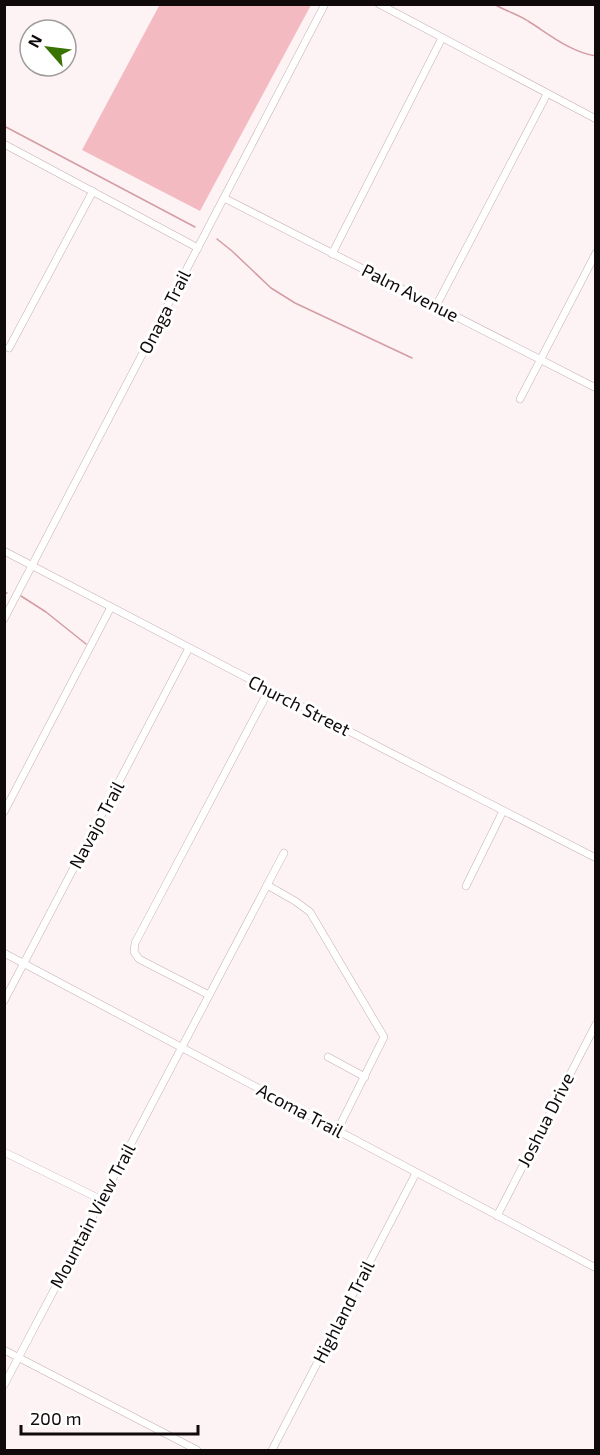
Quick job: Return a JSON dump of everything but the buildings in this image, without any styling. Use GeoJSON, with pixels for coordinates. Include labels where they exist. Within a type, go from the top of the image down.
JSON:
{"type":"FeatureCollection","features":[{"type":"Feature","properties":{"kind":"street","name":"Onaga Trail"},"geometry":{"type":"LineString","coordinates":[[4,619],[325,4]]}},
{"type":"Feature","properties":{"kind":"street"},"geometry":{"type":"LineString","coordinates":[[379,4],[596,119]]}},
{"type":"Feature","properties":{"kind":"street"},"geometry":{"type":"LineString","coordinates":[[332,254],[442,38]]}},
{"type":"Feature","properties":{"kind":"street"},"geometry":{"type":"LineString","coordinates":[[436,306],[547,94]]}},
{"type":"Feature","properties":{"kind":"street"},"geometry":{"type":"LineString","coordinates":[[4,144],[198,248]]}},
{"type":"Feature","properties":{"kind":"street"},"geometry":{"type":"LineString","coordinates":[[9,348],[93,191]]}},
{"type":"Feature","properties":{"kind":"street","name":"Palm Avenue"},"geometry":{"type":"LineString","coordinates":[[224,198],[596,388]]}},
{"type":"Feature","properties":{"kind":"street"},"geometry":{"type":"LineString","coordinates":[[520,399],[596,253]]}},
{"type":"Feature","properties":{"kind":"street","name":"Church Street"},"geometry":{"type":"LineString","coordinates":[[4,551],[596,858]]}},
{"type":"Feature","properties":{"kind":"street"},"geometry":{"type":"LineString","coordinates":[[4,812],[111,607]]}},
{"type":"Feature","properties":{"kind":"street","name":"Navajo Trail"},"geometry":{"type":"LineString","coordinates":[[4,1001],[189,648]]}},
{"type":"Feature","properties":{"kind":"street"},"geometry":{"type":"LineString","coordinates":[[209,995],[139,959],[134,952],[135,943],[269,690]]}},
{"type":"Feature","properties":{"kind":"street"},"geometry":{"type":"LineString","coordinates":[[466,886],[503,811]]}},
{"type":"Feature","properties":{"kind":"street","name":"Mountain View Trail"},"geometry":{"type":"LineString","coordinates":[[4,1385],[284,854]]}},
{"type":"Feature","properties":{"kind":"street"},"geometry":{"type":"LineString","coordinates":[[267,885],[310,912],[384,1037],[337,1131]]}},
{"type":"Feature","properties":{"kind":"street","name":"Acoma Trail"},"geometry":{"type":"LineString","coordinates":[[4,953],[596,1268]]}},
{"type":"Feature","properties":{"kind":"street","name":"Joshua Drive"},"geometry":{"type":"LineString","coordinates":[[497,1216],[596,1024]]}},
{"type":"Feature","properties":{"kind":"street"},"geometry":{"type":"LineString","coordinates":[[328,1057],[365,1077]]}},
{"type":"Feature","properties":{"kind":"street"},"geometry":{"type":"LineString","coordinates":[[4,1152],[102,1200]]}},
{"type":"Feature","properties":{"kind":"street","name":"Highland Trail"},"geometry":{"type":"LineString","coordinates":[[272,1450],[416,1173]]}},
{"type":"Feature","properties":{"kind":"street"},"geometry":{"type":"LineString","coordinates":[[4,1350],[197,1450]]}},
{"type":"Feature","properties":{"kind":"shaded area"},"geometry":{"type":"Polygon","coordinates":[[[160,4],[311,5],[200,211],[82,150],[160,4]]]}},
{"type":"Feature","properties":{"kind":"waterway"},"geometry":{"type":"LineString","coordinates":[[494,4],[524,19],[569,47],[596,56]]}},
{"type":"Feature","properties":{"kind":"waterway"},"geometry":{"type":"LineString","coordinates":[[4,126],[195,227]]}},
{"type":"Feature","properties":{"kind":"waterway"},"geometry":{"type":"LineString","coordinates":[[217,239],[271,288],[295,303],[412,358]]}},
{"type":"Feature","properties":{"kind":"waterway"},"geometry":{"type":"LineString","coordinates":[[21,596],[46,612],[86,644]]}}]}
